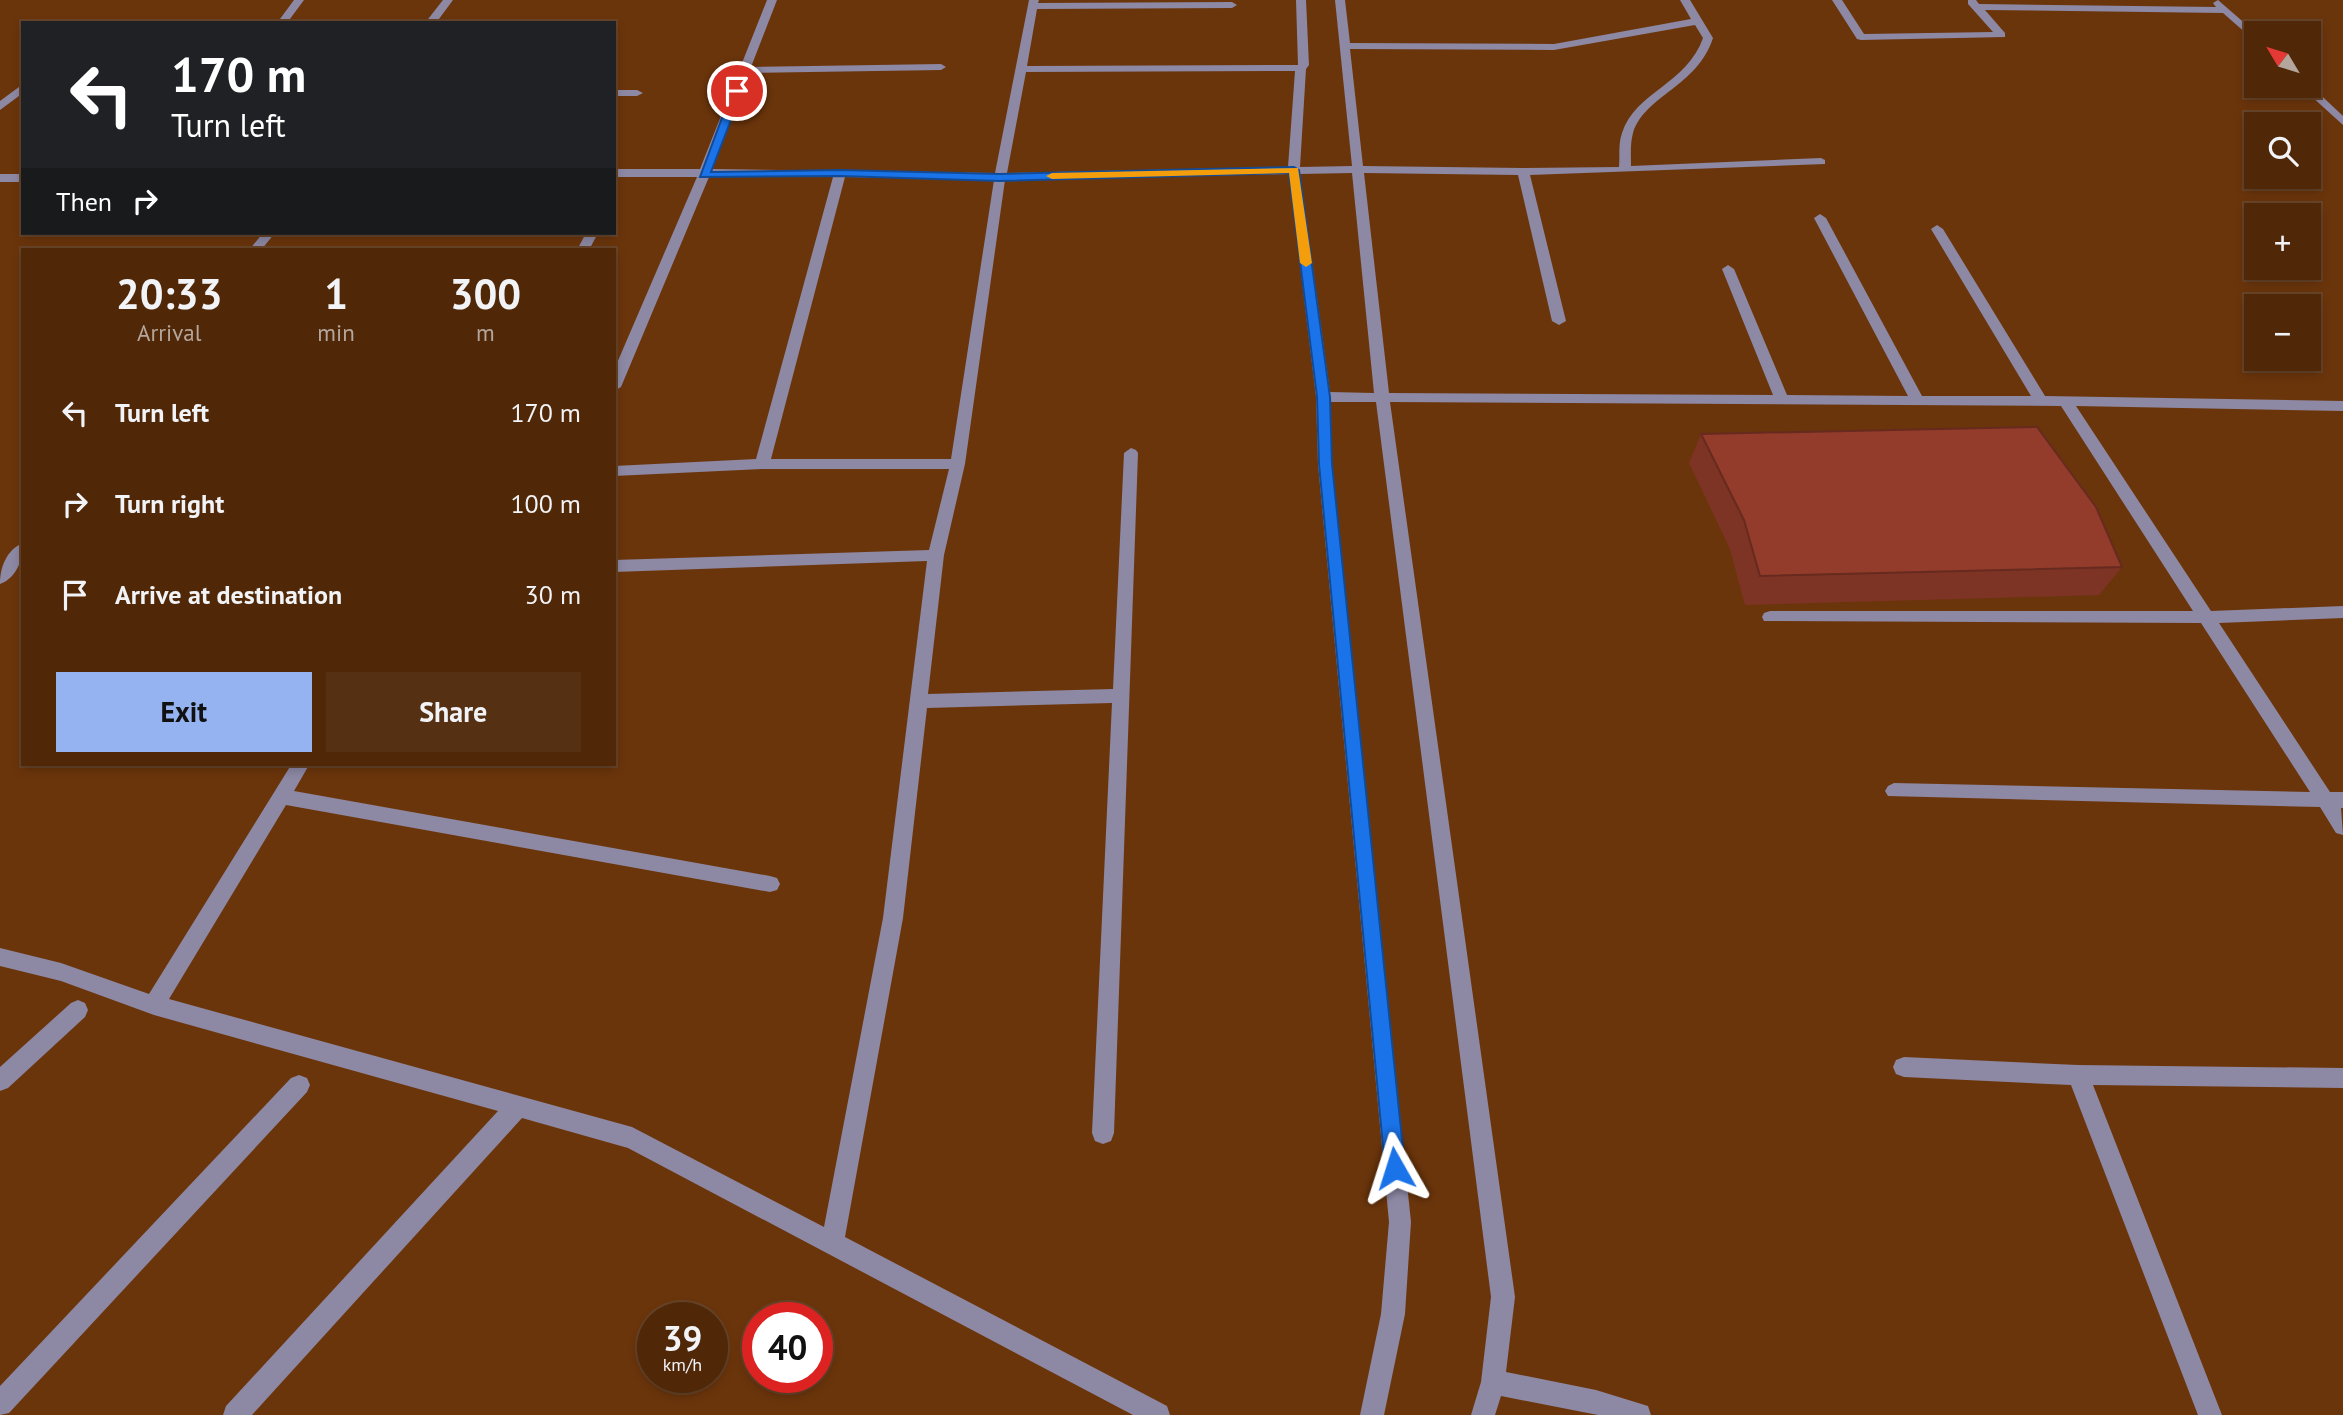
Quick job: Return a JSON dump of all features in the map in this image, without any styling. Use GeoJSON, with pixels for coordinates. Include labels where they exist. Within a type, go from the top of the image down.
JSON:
{"type":"FeatureCollection","features":[{"type":"Feature","properties":{"kind":"street"},"geometry":{"type":"LineString","coordinates":[[283,21],[299,0]]}},
{"type":"Feature","properties":{"kind":"street"},"geometry":{"type":"LineString","coordinates":[[432,21],[448,0]]}},
{"type":"Feature","properties":{"kind":"street"},"geometry":{"type":"LineString","coordinates":[[616,382],[704,175],[772,0]]}},
{"type":"Feature","properties":{"kind":"street"},"geometry":{"type":"LineString","coordinates":[[1301,0],[1304,65],[1301,68],[1294,170],[1323,397],[1325,464],[1401,1222],[1393,1314],[1372,1415]]}},
{"type":"Feature","properties":{"kind":"street"},"geometry":{"type":"LineString","coordinates":[[1340,0],[1382,397],[1503,1297],[1493,1382],[1483,1415]]}},
{"type":"Feature","properties":{"kind":"street"},"geometry":{"type":"LineString","coordinates":[[1625,170],[1628,132],[1642,111],[1699,63],[1706,52],[1708,38],[1685,0]]}},
{"type":"Feature","properties":{"kind":"street"},"geometry":{"type":"LineString","coordinates":[[1837,0],[1861,37],[2001,35],[1973,3]]}},
{"type":"Feature","properties":{"kind":"street"},"geometry":{"type":"LineString","coordinates":[[2215,0],[2244,28]]}},
{"type":"Feature","properties":{"kind":"street"},"geometry":{"type":"LineString","coordinates":[[832,1243],[893,918],[936,555],[958,464],[1000,177],[1033,3],[1232,5]]}},
{"type":"Feature","properties":{"kind":"street"},"geometry":{"type":"LineString","coordinates":[[1973,3],[2225,10]]}},
{"type":"Feature","properties":{"kind":"street"},"geometry":{"type":"LineString","coordinates":[[1345,46],[1554,47],[1698,21]]}},
{"type":"Feature","properties":{"kind":"street"},"geometry":{"type":"LineString","coordinates":[[745,70],[941,67]]}},
{"type":"Feature","properties":{"kind":"street"},"geometry":{"type":"LineString","coordinates":[[1020,69],[1301,68]]}},
{"type":"Feature","properties":{"kind":"street"},"geometry":{"type":"LineString","coordinates":[[0,107],[21,89]]}},
{"type":"Feature","properties":{"kind":"street"},"geometry":{"type":"LineString","coordinates":[[616,93],[638,93]]}},
{"type":"Feature","properties":{"kind":"street"},"geometry":{"type":"LineString","coordinates":[[2318,98],[2343,122]]}},
{"type":"Feature","properties":{"kind":"street"},"geometry":{"type":"LineString","coordinates":[[619,173],[840,173],[1000,177],[1356,169],[1523,172],[1821,162]]}},
{"type":"Feature","properties":{"kind":"street"},"geometry":{"type":"LineString","coordinates":[[1523,172],[1559,321]]}},
{"type":"Feature","properties":{"kind":"street"},"geometry":{"type":"LineString","coordinates":[[762,464],[840,173]]}},
{"type":"Feature","properties":{"kind":"street"},"geometry":{"type":"LineString","coordinates":[[0,178],[21,178]]}},
{"type":"Feature","properties":{"kind":"street"},"geometry":{"type":"LineString","coordinates":[[1820,218],[1917,400]]}},
{"type":"Feature","properties":{"kind":"street"},"geometry":{"type":"LineString","coordinates":[[1937,229],[2041,401]]}},
{"type":"Feature","properties":{"kind":"street"},"geometry":{"type":"LineString","coordinates":[[1728,269],[1782,399]]}},
{"type":"Feature","properties":{"kind":"street"},"geometry":{"type":"LineString","coordinates":[[1323,397],[2064,401],[2343,406]]}},
{"type":"Feature","properties":{"kind":"street"},"geometry":{"type":"LineString","coordinates":[[2064,401],[2334,800],[2343,827]]}},
{"type":"Feature","properties":{"kind":"street"},"geometry":{"type":"LineString","coordinates":[[1103,1133],[1131,453]]}},
{"type":"Feature","properties":{"kind":"street"},"geometry":{"type":"LineString","coordinates":[[616,471],[762,464],[958,464]]}},
{"type":"Feature","properties":{"kind":"street"},"geometry":{"type":"LineString","coordinates":[[0,578],[21,552]]}},
{"type":"Feature","properties":{"kind":"street"},"geometry":{"type":"LineString","coordinates":[[616,566],[936,555]]}},
{"type":"Feature","properties":{"kind":"street"},"geometry":{"type":"LineString","coordinates":[[1770,617],[2208,617],[2343,612]]}},
{"type":"Feature","properties":{"kind":"street"},"geometry":{"type":"LineString","coordinates":[[919,701],[1121,696]]}},
{"type":"Feature","properties":{"kind":"street"},"geometry":{"type":"LineString","coordinates":[[154,1005],[299,766]]}},
{"type":"Feature","properties":{"kind":"street"},"geometry":{"type":"LineString","coordinates":[[1894,791],[2334,800]]}},
{"type":"Feature","properties":{"kind":"street"},"geometry":{"type":"LineString","coordinates":[[281,796],[770,884]]}},
{"type":"Feature","properties":{"kind":"street"},"geometry":{"type":"LineString","coordinates":[[0,957],[61,972],[154,1005],[632,1138],[1158,1415]]}},
{"type":"Feature","properties":{"kind":"street"},"geometry":{"type":"LineString","coordinates":[[0,1081],[78,1010]]}},
{"type":"Feature","properties":{"kind":"street"},"geometry":{"type":"LineString","coordinates":[[1904,1067],[2078,1075],[2343,1078]]}},
{"type":"Feature","properties":{"kind":"street"},"geometry":{"type":"LineString","coordinates":[[2078,1075],[2210,1415]]}},
{"type":"Feature","properties":{"kind":"street"},"geometry":{"type":"LineString","coordinates":[[0,1404],[299,1085]]}},
{"type":"Feature","properties":{"kind":"street"},"geometry":{"type":"LineString","coordinates":[[235,1415],[519,1105]]}},
{"type":"Feature","properties":{"kind":"street"},"geometry":{"type":"LineString","coordinates":[[1493,1382],[1596,1402],[1639,1415]]}},
{"type":"Feature","properties":{"kind":"building"},"geometry":{"type":"Polygon","coordinates":[[[2037,427],[2096,507],[2122,567],[1760,576],[1744,520],[1701,434],[2037,427]]]}},
{"type":"Feature","properties":{"kind":"slow traffic"},"geometry":{"type":"LineString","coordinates":[[1052,176],[1294,170],[1306,263]]}},
{"type":"Feature","properties":{"kind":"route"},"geometry":{"type":"LineString","coordinates":[[737,91],[704,175],[840,173],[1000,177],[1294,170],[1323,397],[1325,464],[1395,1168]]}}]}
